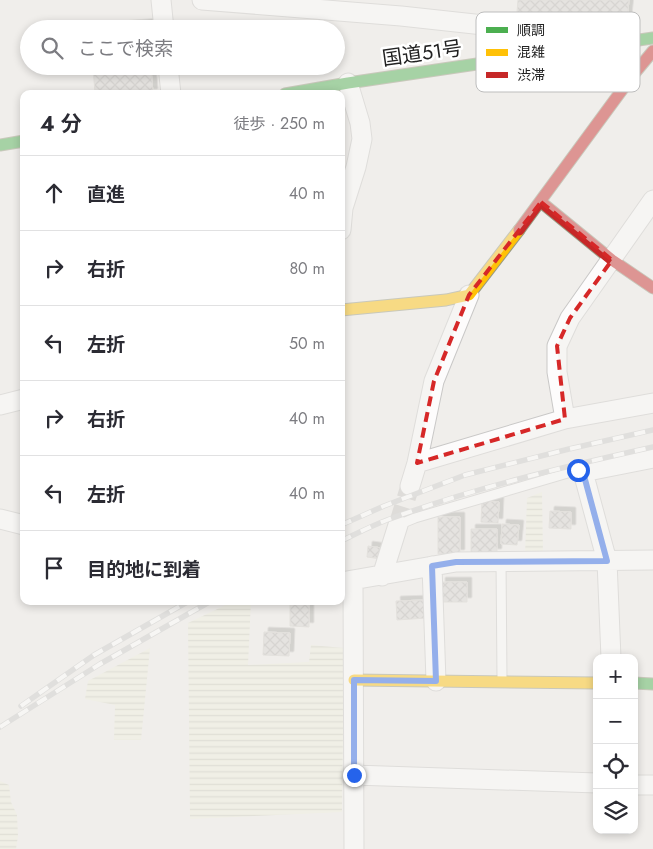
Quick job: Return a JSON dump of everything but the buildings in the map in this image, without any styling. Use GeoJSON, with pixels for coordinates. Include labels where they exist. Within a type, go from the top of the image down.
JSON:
{"type":"FeatureCollection","features":[{"type":"Feature","properties":{"kind":"main road","name":"国道51号"},"geometry":{"type":"LineString","coordinates":[[640,40],[653,38]]}},
{"type":"Feature","properties":{"kind":"main road"},"geometry":{"type":"LineString","coordinates":[[640,67],[653,51]]}},
{"type":"Feature","properties":{"kind":"main road","name":"国道51号"},"geometry":{"type":"LineString","coordinates":[[308,90],[476,64]]}},
{"type":"Feature","properties":{"kind":"main road"},"geometry":{"type":"LineString","coordinates":[[345,310],[446,300],[469,295],[621,92]]}},
{"type":"Feature","properties":{"kind":"main road"},"geometry":{"type":"LineString","coordinates":[[0,145],[20,141]]}},
{"type":"Feature","properties":{"kind":"main road"},"geometry":{"type":"LineString","coordinates":[[540,202],[612,260],[653,288]]}},
{"type":"Feature","properties":{"kind":"main road"},"geometry":{"type":"LineString","coordinates":[[354,680],[593,683]]}},
{"type":"Feature","properties":{"kind":"main road"},"geometry":{"type":"LineString","coordinates":[[638,683],[653,684]]}},
{"type":"Feature","properties":{"kind":"street"},"geometry":{"type":"LineString","coordinates":[[161,0],[163,20]]}},
{"type":"Feature","properties":{"kind":"street"},"geometry":{"type":"LineString","coordinates":[[202,0],[404,8],[476,18]]}},
{"type":"Feature","properties":{"kind":"street"},"geometry":{"type":"LineString","coordinates":[[169,75],[171,90]]}},
{"type":"Feature","properties":{"kind":"street"},"geometry":{"type":"LineString","coordinates":[[345,202],[356,167],[362,139],[360,123],[348,83]]}},
{"type":"Feature","properties":{"kind":"street"},"geometry":{"type":"LineString","coordinates":[[565,419],[557,372],[557,346],[570,318],[653,200]]}},
{"type":"Feature","properties":{"kind":"street"},"geometry":{"type":"LineString","coordinates":[[410,486],[417,463],[434,382],[469,295]]}},
{"type":"Feature","properties":{"kind":"street"},"geometry":{"type":"LineString","coordinates":[[0,405],[20,401]]}},
{"type":"Feature","properties":{"kind":"street"},"geometry":{"type":"LineString","coordinates":[[417,463],[565,419],[653,403]]}},
{"type":"Feature","properties":{"kind":"street"},"geometry":{"type":"LineString","coordinates":[[611,654],[607,561],[583,472],[653,458]]}},
{"type":"Feature","properties":{"kind":"street"},"geometry":{"type":"LineString","coordinates":[[0,519],[20,524]]}},
{"type":"Feature","properties":{"kind":"street"},"geometry":{"type":"LineString","coordinates":[[382,576],[398,525]]}},
{"type":"Feature","properties":{"kind":"street"},"geometry":{"type":"LineString","coordinates":[[354,849],[354,680],[347,582],[456,562],[653,560]]}},
{"type":"Feature","properties":{"kind":"street"},"geometry":{"type":"LineString","coordinates":[[432,566],[436,681]]}},
{"type":"Feature","properties":{"kind":"street"},"geometry":{"type":"LineString","coordinates":[[354,775],[593,783]]}},
{"type":"Feature","properties":{"kind":"street"},"geometry":{"type":"LineString","coordinates":[[638,785],[653,786]]}},
{"type":"Feature","properties":{"kind":"lane"},"geometry":{"type":"LineString","coordinates":[[398,525],[425,515],[578,470],[583,472]]}},
{"type":"Feature","properties":{"kind":"lane"},"geometry":{"type":"LineString","coordinates":[[501,561],[502,682]]}},
{"type":"Feature","properties":{"kind":"highlighted area"},"geometry":{"type":"Polygon","coordinates":[[[541,202],[612,260],[570,318],[557,346],[565,419],[417,463],[434,381],[469,295],[541,202]]]}},
{"type":"Feature","properties":{"kind":"green space"},"geometry":{"type":"Polygon","coordinates":[[[542,492],[543,556],[525,556],[527,498],[542,492]]]}},
{"type":"Feature","properties":{"kind":"green space"},"geometry":{"type":"Polygon","coordinates":[[[226,605],[251,605],[248,665],[309,662],[311,645],[344,648],[342,812],[190,819],[188,623],[226,605]]]}},
{"type":"Feature","properties":{"kind":"green space"},"geometry":{"type":"Polygon","coordinates":[[[150,648],[141,740],[114,740],[115,705],[85,699],[88,681],[150,648]]]}},
{"type":"Feature","properties":{"kind":"green space"},"geometry":{"type":"Polygon","coordinates":[[[0,781],[9,785],[11,802],[17,815],[18,836],[16,849],[0,849],[0,781]]]}},
{"type":"Feature","properties":{"kind":"tunnel"},"geometry":{"type":"LineString","coordinates":[[398,525],[410,486]]}},
{"type":"Feature","properties":{"kind":"railway"},"geometry":{"type":"LineString","coordinates":[[345,523],[465,475],[653,430]]}},
{"type":"Feature","properties":{"kind":"railway"},"geometry":{"type":"LineString","coordinates":[[345,539],[369,527],[419,508],[485,488],[552,470],[653,447]]}},
{"type":"Feature","properties":{"kind":"railway"},"geometry":{"type":"LineString","coordinates":[[21,706],[94,655],[182,605]]}},
{"type":"Feature","properties":{"kind":"railway"},"geometry":{"type":"LineString","coordinates":[[0,727],[100,664],[204,605]]}},
{"type":"Feature","properties":{"kind":"traffic: fast"},"geometry":{"type":"LineString","coordinates":[[640,40],[653,38]]}},
{"type":"Feature","properties":{"kind":"traffic: fast"},"geometry":{"type":"LineString","coordinates":[[308,90],[476,64]]}},
{"type":"Feature","properties":{"kind":"traffic: fast"},"geometry":{"type":"LineString","coordinates":[[0,145],[20,142]]}},
{"type":"Feature","properties":{"kind":"traffic: fast"},"geometry":{"type":"LineString","coordinates":[[638,683],[653,684]]}},
{"type":"Feature","properties":{"kind":"traffic: slow"},"geometry":{"type":"LineString","coordinates":[[345,310],[446,300],[469,295],[519,230]]}},
{"type":"Feature","properties":{"kind":"traffic: slow"},"geometry":{"type":"LineString","coordinates":[[354,680],[593,683]]}},
{"type":"Feature","properties":{"kind":"traffic: jam"},"geometry":{"type":"LineString","coordinates":[[640,67],[653,51]]}},
{"type":"Feature","properties":{"kind":"traffic: jam"},"geometry":{"type":"LineString","coordinates":[[519,230],[620,92]]}},
{"type":"Feature","properties":{"kind":"traffic: jam"},"geometry":{"type":"LineString","coordinates":[[541,202],[612,260],[653,288]]}},
{"type":"Feature","properties":{"kind":"route"},"geometry":{"type":"LineString","coordinates":[[354,775],[354,680],[436,681],[432,566],[456,562],[607,561],[583,472],[578,470]]}}]}
